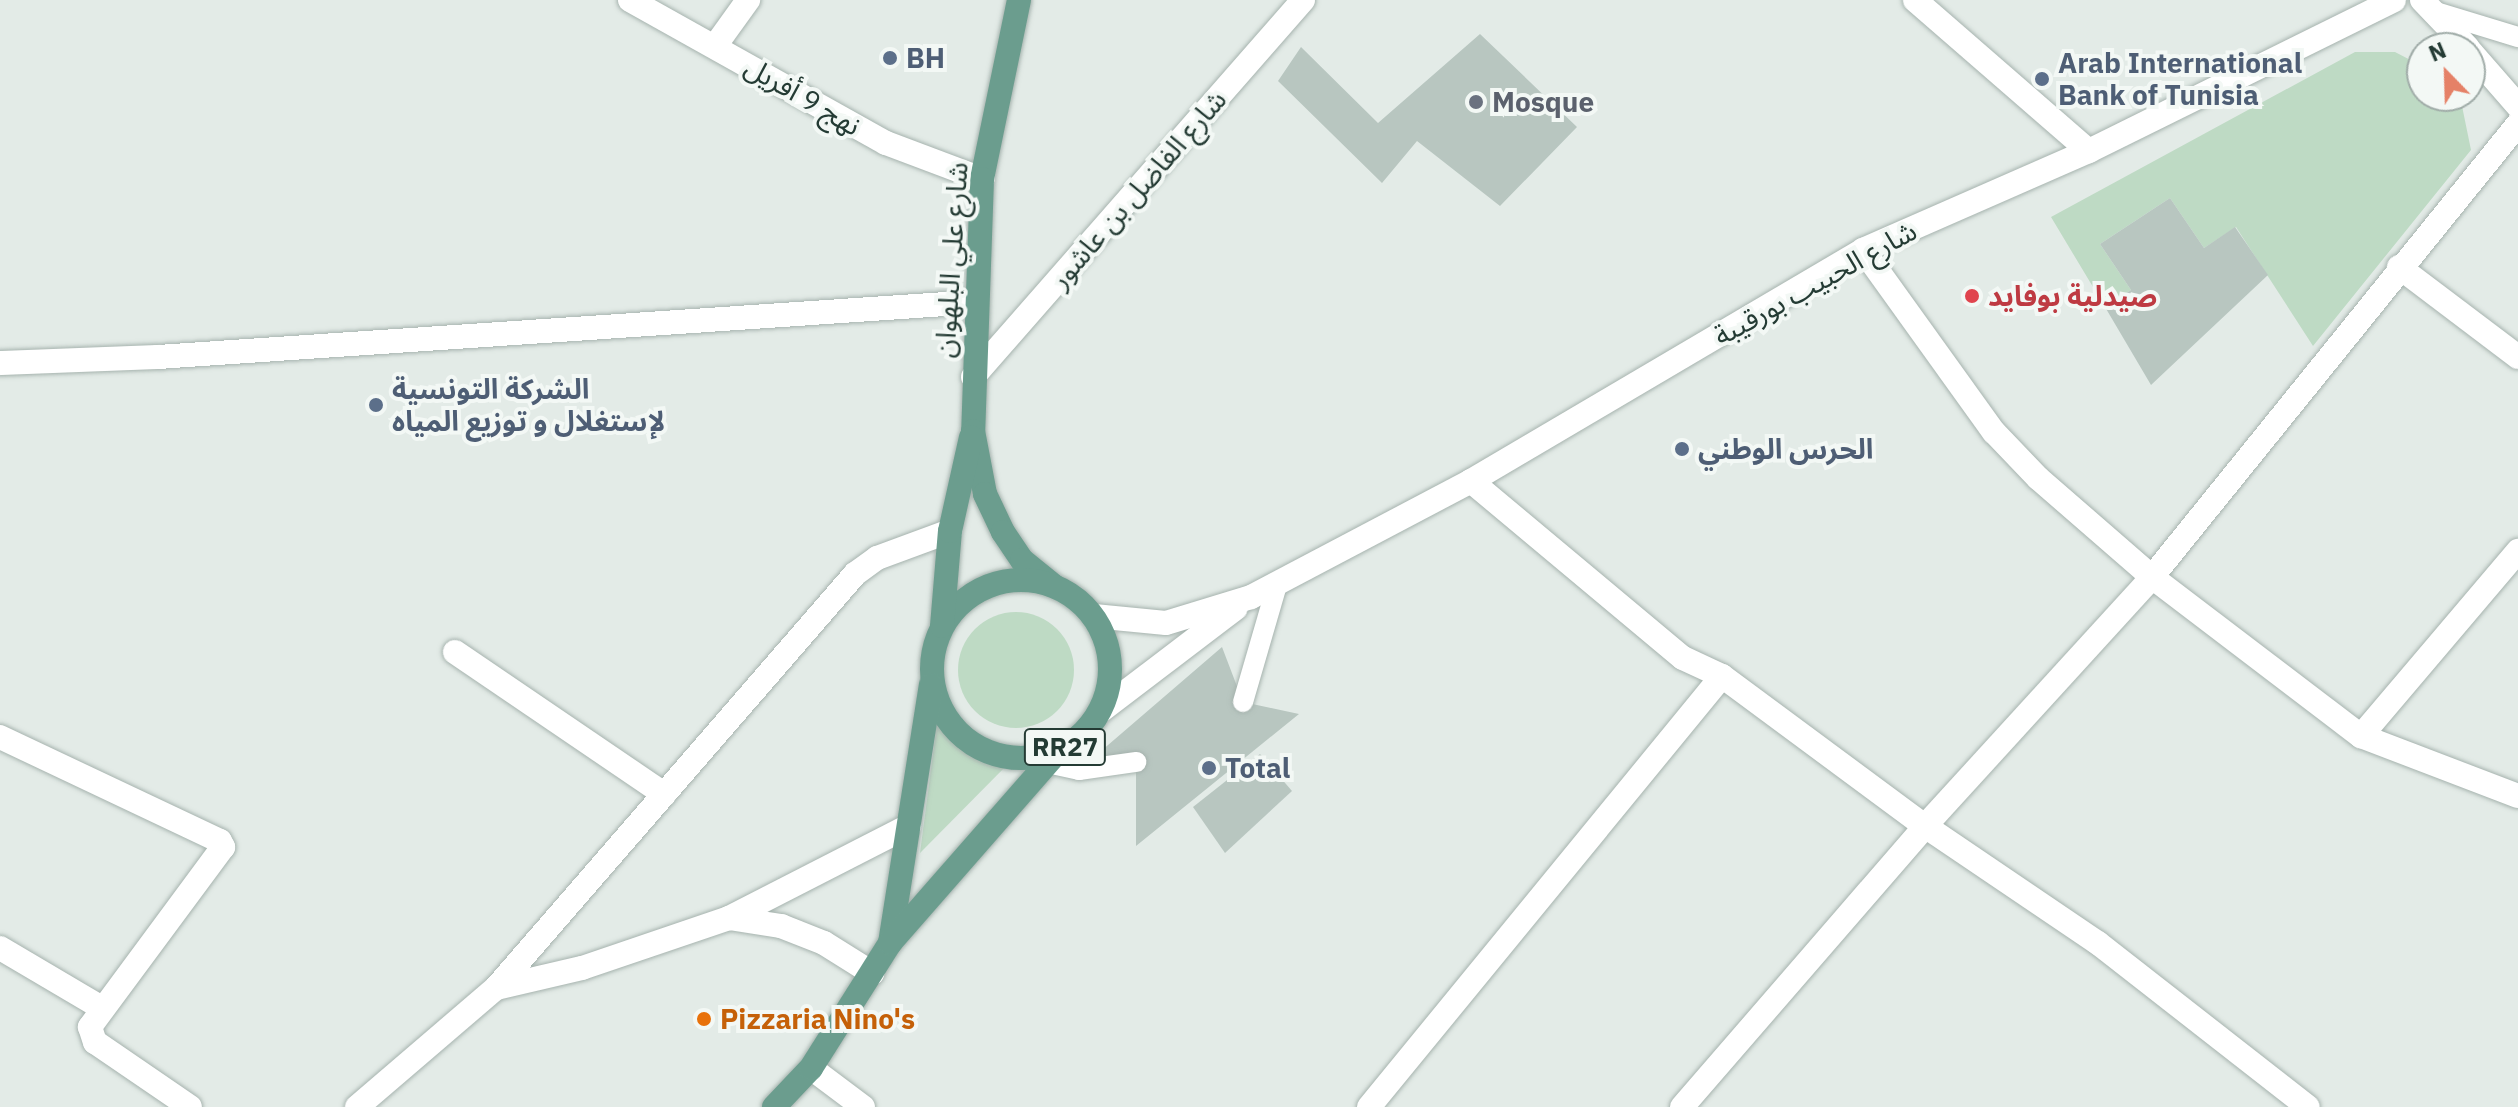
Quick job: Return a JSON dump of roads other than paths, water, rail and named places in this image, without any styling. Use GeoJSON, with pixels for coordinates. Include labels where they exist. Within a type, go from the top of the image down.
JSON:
{"type":"FeatureCollection","features":[{"type":"Feature","properties":{"kind":"main road","name":"شارع علي البلهوان"},"geometry":{"type":"LineString","coordinates":[[973,431],[982,179],[1019,0]]}},
{"type":"Feature","properties":{"kind":"main road","name":"RR27"},"geometry":{"type":"LineString","coordinates":[[890,943],[941,629],[950,531],[973,431]]}},
{"type":"Feature","properties":{"kind":"main road","name":"RR27"},"geometry":{"type":"LineString","coordinates":[[774,1107],[811,1068],[890,943],[1053,757],[1082,735],[1102,710],[1111,674],[1110,654],[1094,616],[1022,560],[1003,532],[985,494],[973,431]]}},
{"type":"Feature","properties":{"kind":"main road"},"geometry":{"type":"LineString","coordinates":[[941,629],[957,607],[1002,582],[1054,586]]}},
{"type":"Feature","properties":{"kind":"main road","name":"RR27"},"geometry":{"type":"LineString","coordinates":[[932,679],[939,706],[955,730],[977,747],[1003,757],[1053,757]]}},
{"type":"Feature","properties":{"kind":"street","name":"نهج 9 أفريل"},"geometry":{"type":"LineString","coordinates":[[630,0],[886,143],[982,179]]}},
{"type":"Feature","properties":{"kind":"street"},"geometry":{"type":"LineString","coordinates":[[715,46],[748,0]]}},
{"type":"Feature","properties":{"kind":"street","name":"شارع الفاضل بن عاشور"},"geometry":{"type":"LineString","coordinates":[[973,377],[1303,0]]}},
{"type":"Feature","properties":{"kind":"street"},"geometry":{"type":"LineString","coordinates":[[1915,0],[2089,151]]}},
{"type":"Feature","properties":{"kind":"street","name":"شارع الحبيب بورقيبة"},"geometry":{"type":"LineString","coordinates":[[1251,597],[1471,481],[1863,250],[2089,151],[2394,0]]}},
{"type":"Feature","properties":{"kind":"street"},"geometry":{"type":"LineString","coordinates":[[2429,6],[2453,32]]}},
{"type":"Feature","properties":{"kind":"street"},"geometry":{"type":"LineString","coordinates":[[1682,1107],[1925,826],[2152,577],[2399,267],[2517,108],[2486,70]]}},
{"type":"Feature","properties":{"kind":"street"},"geometry":{"type":"LineString","coordinates":[[1863,250],[1994,432],[2038,478],[2152,577],[2361,736],[2518,796]]}},
{"type":"Feature","properties":{"kind":"street"},"geometry":{"type":"LineString","coordinates":[[2399,267],[2518,357]]}},
{"type":"Feature","properties":{"kind":"street"},"geometry":{"type":"LineString","coordinates":[[0,363],[158,357],[976,302]]}},
{"type":"Feature","properties":{"kind":"street"},"geometry":{"type":"LineString","coordinates":[[1471,481],[1683,658],[1722,676],[1925,826],[2098,943],[2308,1107]]}},
{"type":"Feature","properties":{"kind":"street"},"geometry":{"type":"LineString","coordinates":[[357,1107],[496,988],[855,574],[877,558],[950,531]]}},
{"type":"Feature","properties":{"kind":"street"},"geometry":{"type":"LineString","coordinates":[[2361,736],[2518,551]]}},
{"type":"Feature","properties":{"kind":"street"},"geometry":{"type":"LineString","coordinates":[[1094,616],[1166,623],[1251,597]]}},
{"type":"Feature","properties":{"kind":"street"},"geometry":{"type":"LineString","coordinates":[[1102,710],[1251,597]]}},
{"type":"Feature","properties":{"kind":"street"},"geometry":{"type":"LineString","coordinates":[[455,652],[664,794]]}},
{"type":"Feature","properties":{"kind":"street"},"geometry":{"type":"LineString","coordinates":[[1369,1107],[1722,676]]}},
{"type":"Feature","properties":{"kind":"street"},"geometry":{"type":"LineString","coordinates":[[0,737],[220,841],[223,847],[90,1027],[95,1042],[190,1107]]}},
{"type":"Feature","properties":{"kind":"street"},"geometry":{"type":"LineString","coordinates":[[496,988],[582,968],[729,918],[909,826]]}},
{"type":"Feature","properties":{"kind":"street"},"geometry":{"type":"LineString","coordinates":[[729,918],[781,926],[824,943],[872,973]]}},
{"type":"Feature","properties":{"kind":"street"},"geometry":{"type":"LineString","coordinates":[[0,948],[102,1008]]}},
{"type":"Feature","properties":{"kind":"street"},"geometry":{"type":"LineString","coordinates":[[811,1068],[863,1107]]}},
{"type":"Feature","properties":{"kind":"lane"},"geometry":{"type":"LineString","coordinates":[[2429,6],[2518,37]]}},
{"type":"Feature","properties":{"kind":"lane"},"geometry":{"type":"LineString","coordinates":[[1243,702],[1277,585]]}},
{"type":"Feature","properties":{"kind":"lane"},"geometry":{"type":"LineString","coordinates":[[1053,757],[1079,770],[1136,762]]}},
{"type":"Feature","properties":{"kind":"place","name":"BH"},"geometry":{"type":"Point","coordinates":[890,58]}},
{"type":"Feature","properties":{"kind":"place","name":"Arab International Bank of Tunisia"},"geometry":{"type":"Point","coordinates":[2042,79]}},
{"type":"Feature","properties":{"kind":"place","name":"Mosque"},"geometry":{"type":"Point","coordinates":[1476,102]}},
{"type":"Feature","properties":{"kind":"place","name":"صيدلية بوفايد"},"geometry":{"type":"Point","coordinates":[1972,296]}},
{"type":"Feature","properties":{"kind":"place","name":"الشركة التونسية لإستغلال و توزيع المياه"},"geometry":{"type":"Point","coordinates":[376,405]}},
{"type":"Feature","properties":{"kind":"place","name":"الحرس الوطني"},"geometry":{"type":"Point","coordinates":[1682,449]}},
{"type":"Feature","properties":{"kind":"place","name":"Total"},"geometry":{"type":"Point","coordinates":[1209,768]}},
{"type":"Feature","properties":{"kind":"place","name":"Pizzaria Nino's"},"geometry":{"type":"Point","coordinates":[704,1019]}}]}
